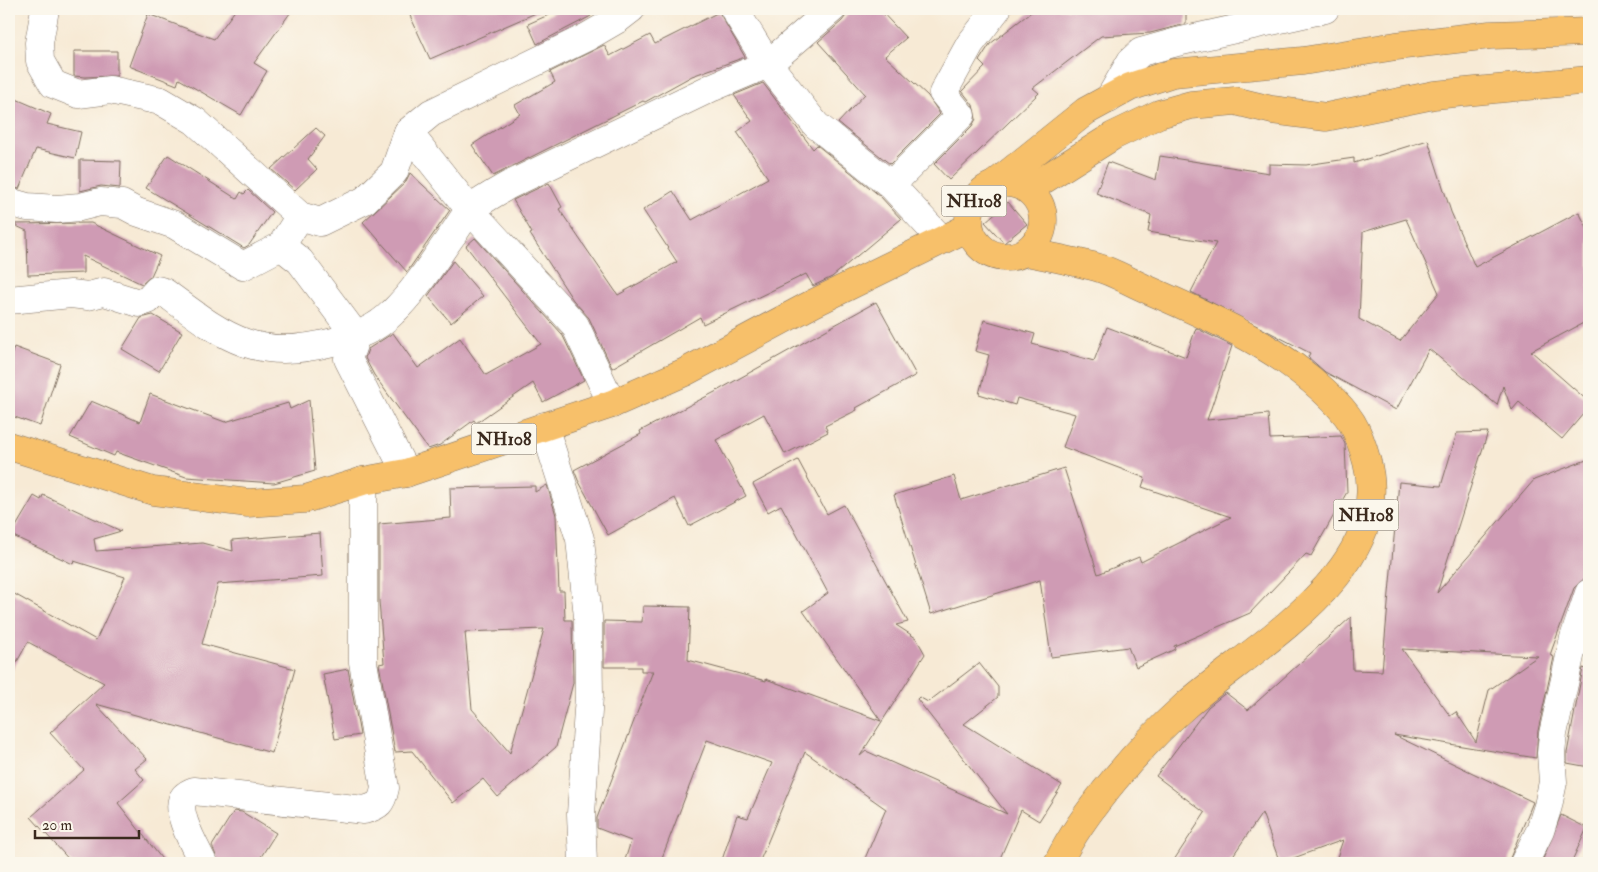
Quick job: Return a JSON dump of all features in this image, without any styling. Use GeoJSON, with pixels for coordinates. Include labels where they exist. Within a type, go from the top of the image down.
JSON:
{"type":"FeatureCollection","features":[{"type":"Feature","properties":{"kind":"main road"},"geometry":{"type":"LineString","coordinates":[[995,184],[1086,111],[1130,87],[1173,73],[1303,61],[1396,46],[1490,35],[1589,32]]}},
{"type":"Feature","properties":{"kind":"main road"},"geometry":{"type":"LineString","coordinates":[[1030,190],[1113,136],[1159,114],[1191,105],[1235,101],[1272,110],[1326,117],[1434,95],[1589,80]]}},
{"type":"Feature","properties":{"kind":"main road","name":"NH108"},"geometry":{"type":"LineString","coordinates":[[1013,183],[1030,190],[1041,204],[1044,222],[1039,239],[1027,252],[1009,258],[991,255],[977,244],[969,227],[970,209],[979,193],[995,184],[1013,183]]}},
{"type":"Feature","properties":{"kind":"main road","name":"NH108"},"geometry":{"type":"LineString","coordinates":[[9,446],[153,491],[248,503],[305,500],[363,481],[406,473],[612,404],[685,372],[814,303],[941,239],[969,227]]}},
{"type":"Feature","properties":{"kind":"main road","name":"NH108"},"geometry":{"type":"LineString","coordinates":[[1027,252],[1098,267],[1209,317],[1307,374],[1346,412],[1362,442],[1370,474],[1370,504],[1361,533],[1348,560],[1327,588],[1299,615],[1186,705],[1139,753],[1090,812],[1058,863]]}},
{"type":"Feature","properties":{"kind":"street"},"geometry":{"type":"LineString","coordinates":[[45,9],[39,43],[40,61],[53,84],[78,94],[110,90],[161,101],[195,121],[300,216],[320,222],[365,200],[394,172],[408,132],[431,113],[587,37],[619,12]]}},
{"type":"Feature","properties":{"kind":"street"},"geometry":{"type":"LineString","coordinates":[[734,9],[768,64],[816,124],[891,185],[941,239]]}},
{"type":"Feature","properties":{"kind":"street"},"geometry":{"type":"LineString","coordinates":[[9,300],[70,294],[88,296],[104,292],[139,303],[148,300],[157,290],[164,292],[223,334],[262,349],[320,346],[371,331],[394,312],[470,210],[510,185],[713,87],[768,64],[832,9]]}},
{"type":"Feature","properties":{"kind":"street"},"geometry":{"type":"LineString","coordinates":[[891,185],[961,115],[943,93],[970,44],[997,9]]}},
{"type":"Feature","properties":{"kind":"street"},"geometry":{"type":"LineString","coordinates":[[1109,99],[1130,61],[1142,52],[1177,42],[1325,9]]}},
{"type":"Feature","properties":{"kind":"street"},"geometry":{"type":"LineString","coordinates":[[408,132],[470,210],[575,326],[612,404]]}},
{"type":"Feature","properties":{"kind":"street"},"geometry":{"type":"LineString","coordinates":[[9,202],[27,207],[57,209],[80,207],[100,202],[122,204],[137,212],[175,225],[243,266],[281,246],[300,216]]}},
{"type":"Feature","properties":{"kind":"street"},"geometry":{"type":"LineString","coordinates":[[281,246],[300,261],[356,336]]}},
{"type":"Feature","properties":{"kind":"street"},"geometry":{"type":"LineString","coordinates":[[356,336],[348,359],[406,473]]}},
{"type":"Feature","properties":{"kind":"street"},"geometry":{"type":"LineString","coordinates":[[544,426],[580,539],[588,617],[589,696],[581,814],[583,863]]}},
{"type":"Feature","properties":{"kind":"street"},"geometry":{"type":"LineString","coordinates":[[203,863],[183,819],[180,807],[183,797],[194,791],[364,810],[376,806],[382,799],[385,788],[363,662],[363,481]]}},
{"type":"Feature","properties":{"kind":"street"},"geometry":{"type":"LineString","coordinates":[[1524,863],[1540,831],[1548,806],[1553,782],[1551,753],[1553,734],[1574,638],[1589,593]]}},
{"type":"Feature","properties":{"kind":"building"},"geometry":{"type":"Polygon","coordinates":[[[236,9],[293,9],[254,63],[267,71],[241,115],[179,79],[177,85],[129,66],[148,14],[214,39],[236,9]]]}},
{"type":"Feature","properties":{"kind":"building"},"geometry":{"type":"Polygon","coordinates":[[[407,9],[545,9],[430,59],[407,9]]]}},
{"type":"Feature","properties":{"kind":"building"},"geometry":{"type":"Polygon","coordinates":[[[562,9],[588,9],[591,16],[537,44],[528,24],[562,9]]]}},
{"type":"Feature","properties":{"kind":"building"},"geometry":{"type":"Polygon","coordinates":[[[851,9],[879,9],[906,38],[885,56],[928,96],[940,114],[890,164],[838,123],[865,94],[818,42],[842,21],[851,9]]]}},
{"type":"Feature","properties":{"kind":"building"},"geometry":{"type":"Polygon","coordinates":[[[1035,9],[1186,9],[1186,24],[1150,33],[1101,36],[1033,88],[1039,93],[949,180],[934,164],[972,126],[976,119],[973,105],[962,91],[985,67],[979,61],[990,44],[1035,9]]]}},
{"type":"Feature","properties":{"kind":"building"},"geometry":{"type":"Polygon","coordinates":[[[719,12],[745,57],[692,76],[645,102],[643,101],[493,176],[472,145],[520,114],[515,105],[555,82],[550,72],[604,45],[610,56],[650,35],[655,44],[719,12]]]}},
{"type":"Feature","properties":{"kind":"building"},"geometry":{"type":"Polygon","coordinates":[[[74,51],[117,51],[117,76],[74,76],[74,51]]]}},
{"type":"Feature","properties":{"kind":"building"},"geometry":{"type":"Polygon","coordinates":[[[763,83],[813,149],[817,145],[880,196],[901,219],[832,277],[813,286],[806,274],[703,324],[700,317],[612,368],[589,318],[573,300],[530,234],[532,233],[513,200],[549,183],[562,207],[559,209],[618,295],[677,262],[643,210],[673,191],[692,220],[768,178],[737,132],[752,121],[734,95],[763,83]]]}},
{"type":"Feature","properties":{"kind":"building"},"geometry":{"type":"Polygon","coordinates":[[[9,96],[51,114],[47,124],[81,132],[75,158],[36,149],[19,189],[9,187],[9,96]]]}},
{"type":"Feature","properties":{"kind":"building"},"geometry":{"type":"Polygon","coordinates":[[[316,128],[325,136],[308,159],[317,169],[295,190],[271,169],[316,128]]]}},
{"type":"Feature","properties":{"kind":"building"},"geometry":{"type":"Polygon","coordinates":[[[1428,140],[1451,212],[1475,267],[1579,212],[1589,232],[1589,320],[1531,351],[1589,402],[1589,407],[1562,439],[1519,402],[1512,410],[1503,386],[1497,405],[1429,349],[1396,410],[1325,372],[1308,357],[1310,353],[1191,292],[1216,243],[1148,232],[1151,215],[1096,193],[1108,162],[1156,180],[1160,156],[1269,173],[1269,164],[1306,165],[1354,158],[1354,163],[1428,140]],[[1406,219],[1363,232],[1359,319],[1400,341],[1439,293],[1406,219]]]}},
{"type":"Feature","properties":{"kind":"building"},"geometry":{"type":"Polygon","coordinates":[[[168,155],[237,199],[241,192],[244,194],[248,190],[272,212],[249,245],[244,248],[146,188],[168,155]]]}},
{"type":"Feature","properties":{"kind":"building"},"geometry":{"type":"Polygon","coordinates":[[[80,160],[121,161],[120,188],[101,186],[80,191],[80,160]]]}},
{"type":"Feature","properties":{"kind":"building"},"geometry":{"type":"Polygon","coordinates":[[[410,173],[450,210],[407,272],[363,222],[405,183],[410,173]]]}},
{"type":"Feature","properties":{"kind":"building"},"geometry":{"type":"Polygon","coordinates":[[[1008,202],[1027,224],[1004,243],[985,222],[1008,202]]]}},
{"type":"Feature","properties":{"kind":"building"},"geometry":{"type":"Polygon","coordinates":[[[91,223],[160,256],[151,276],[142,284],[83,256],[83,273],[28,275],[27,231],[12,224],[91,223]]]}},
{"type":"Feature","properties":{"kind":"building"},"geometry":{"type":"Polygon","coordinates":[[[475,238],[562,334],[584,380],[543,402],[533,383],[476,423],[474,420],[440,445],[428,449],[374,375],[365,358],[368,349],[393,333],[418,368],[460,338],[486,375],[541,344],[466,246],[475,238]]]}},
{"type":"Feature","properties":{"kind":"building"},"geometry":{"type":"Polygon","coordinates":[[[453,261],[483,296],[451,323],[428,296],[453,261]]]}},
{"type":"Feature","properties":{"kind":"building"},"geometry":{"type":"Polygon","coordinates":[[[876,302],[916,375],[856,408],[857,410],[825,426],[828,432],[785,454],[764,414],[716,440],[746,496],[689,526],[675,498],[608,535],[574,470],[641,434],[640,431],[715,392],[876,302]]]}},
{"type":"Feature","properties":{"kind":"building"},"geometry":{"type":"Polygon","coordinates":[[[153,315],[182,332],[159,371],[122,349],[141,318],[153,315]]]}},
{"type":"Feature","properties":{"kind":"building"},"geometry":{"type":"Polygon","coordinates":[[[984,320],[1035,334],[1032,344],[1094,361],[1107,327],[1186,357],[1196,328],[1232,346],[1207,420],[1268,414],[1270,439],[1341,436],[1345,444],[1347,492],[1311,556],[1306,554],[1250,613],[1174,646],[1175,649],[1136,667],[1128,647],[1051,657],[1040,580],[931,614],[894,495],[954,476],[961,500],[1064,468],[1098,574],[1139,557],[1141,562],[1231,517],[1142,487],[1145,478],[1063,447],[1075,414],[1017,398],[1015,405],[979,394],[989,355],[975,351],[984,320]]]}},
{"type":"Feature","properties":{"kind":"building"},"geometry":{"type":"Polygon","coordinates":[[[14,347],[60,364],[40,426],[9,415],[9,362],[14,347]]]}},
{"type":"Feature","properties":{"kind":"building"},"geometry":{"type":"Polygon","coordinates":[[[150,394],[225,422],[288,403],[290,409],[309,400],[315,471],[274,483],[186,477],[116,452],[114,456],[70,437],[91,401],[140,422],[150,394]]]}},
{"type":"Feature","properties":{"kind":"building"},"geometry":{"type":"Polygon","coordinates":[[[1488,432],[1437,593],[1534,480],[1589,459],[1589,566],[1584,579],[1574,588],[1550,655],[1554,657],[1538,731],[1536,758],[1394,735],[1533,802],[1508,863],[1335,863],[1343,840],[1280,863],[1262,813],[1228,863],[1172,863],[1205,813],[1156,776],[1208,707],[1226,693],[1248,710],[1351,617],[1353,670],[1382,671],[1399,482],[1441,486],[1457,433],[1488,432]],[[1402,649],[1450,716],[1456,712],[1476,742],[1489,690],[1538,656],[1402,649]]]}},
{"type":"Feature","properties":{"kind":"building"},"geometry":{"type":"Polygon","coordinates":[[[798,460],[827,514],[844,505],[908,622],[896,625],[916,638],[925,654],[860,756],[866,751],[1007,814],[917,699],[919,697],[928,702],[979,663],[998,687],[998,697],[964,724],[1062,785],[1039,821],[1021,810],[998,863],[863,863],[886,809],[805,752],[759,863],[721,863],[737,815],[748,818],[772,763],[707,740],[660,863],[624,863],[631,841],[597,828],[597,818],[653,671],[641,671],[641,667],[604,667],[604,621],[642,622],[643,606],[690,607],[688,660],[766,681],[766,679],[881,721],[803,611],[828,593],[781,505],[768,512],[753,484],[798,460]]]}},
{"type":"Feature","properties":{"kind":"building"},"geometry":{"type":"Polygon","coordinates":[[[547,485],[556,515],[559,591],[564,591],[565,620],[572,620],[573,683],[556,747],[498,797],[483,779],[453,803],[412,751],[395,752],[379,664],[384,663],[379,601],[379,524],[451,518],[450,488],[535,486],[535,492],[547,485]],[[544,629],[465,632],[472,709],[510,753],[544,629]]]}},
{"type":"Feature","properties":{"kind":"building"},"geometry":{"type":"Polygon","coordinates":[[[43,495],[121,531],[94,539],[96,551],[202,543],[233,551],[232,540],[320,533],[323,576],[218,584],[202,644],[295,669],[272,753],[96,704],[147,759],[135,769],[144,780],[118,803],[165,863],[72,863],[31,817],[84,770],[50,733],[104,683],[28,642],[9,676],[9,591],[96,640],[125,577],[74,561],[73,564],[11,535],[34,496],[41,500],[43,495]]]}},
{"type":"Feature","properties":{"kind":"building"},"geometry":{"type":"Polygon","coordinates":[[[1583,668],[1589,670],[1589,767],[1567,763],[1567,753],[1583,668]]]}},
{"type":"Feature","properties":{"kind":"building"},"geometry":{"type":"Polygon","coordinates":[[[348,669],[360,735],[335,739],[323,674],[348,669]]]}},
{"type":"Feature","properties":{"kind":"building"},"geometry":{"type":"Polygon","coordinates":[[[234,811],[242,812],[276,833],[257,863],[219,863],[212,846],[234,811]]]}},
{"type":"Feature","properties":{"kind":"building"},"geometry":{"type":"Polygon","coordinates":[[[1561,815],[1587,828],[1571,863],[1553,863],[1543,859],[1561,815]]]}}]}
